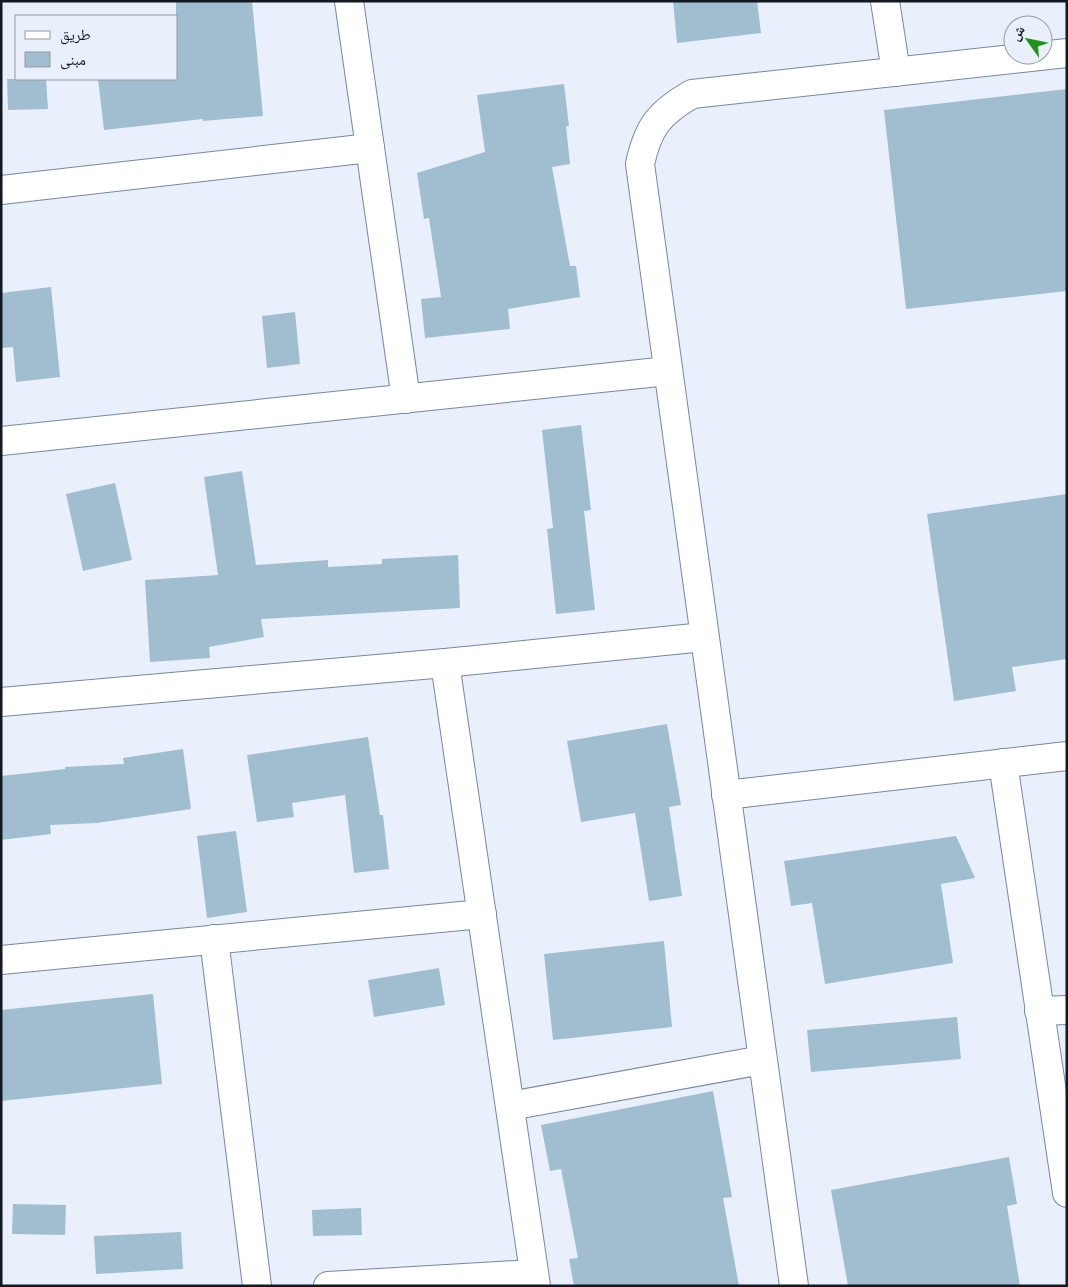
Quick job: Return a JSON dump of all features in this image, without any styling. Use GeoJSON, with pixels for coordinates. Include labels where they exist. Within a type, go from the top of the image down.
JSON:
{"type":"FeatureCollection","features":[{"type":"Feature","properties":{"kind":"street"},"geometry":{"type":"LineString","coordinates":[[349,1],[406,398]]}},
{"type":"Feature","properties":{"kind":"street"},"geometry":{"type":"LineString","coordinates":[[885,1],[896,72]]}},
{"type":"Feature","properties":{"kind":"street"},"geometry":{"type":"LineString","coordinates":[[794,1286],[640,164],[645,142],[656,122],[672,105],[692,94],[1067,52]]}},
{"type":"Feature","properties":{"kind":"street"},"geometry":{"type":"LineString","coordinates":[[1,190],[370,148]]}},
{"type":"Feature","properties":{"kind":"street"},"geometry":{"type":"LineString","coordinates":[[1,441],[668,371]]}},
{"type":"Feature","properties":{"kind":"street"},"geometry":{"type":"LineString","coordinates":[[1,702],[445,663],[704,637]]}},
{"type":"Feature","properties":{"kind":"street"},"geometry":{"type":"LineString","coordinates":[[328,1286],[535,1280],[445,663]]}},
{"type":"Feature","properties":{"kind":"street"},"geometry":{"type":"LineString","coordinates":[[726,795],[1067,756]]}},
{"type":"Feature","properties":{"kind":"street"},"geometry":{"type":"LineString","coordinates":[[1003,763],[1067,1193]]}},
{"type":"Feature","properties":{"kind":"street"},"geometry":{"type":"LineString","coordinates":[[1,960],[482,914]]}},
{"type":"Feature","properties":{"kind":"street"},"geometry":{"type":"LineString","coordinates":[[214,940],[257,1286]]}},
{"type":"Feature","properties":{"kind":"street"},"geometry":{"type":"LineString","coordinates":[[1039,1011],[1067,1010]]}},
{"type":"Feature","properties":{"kind":"street"},"geometry":{"type":"LineString","coordinates":[[510,1106],[762,1060]]}},
{"type":"Feature","properties":{"kind":"building"},"geometry":{"type":"Polygon","coordinates":[[[176,1],[252,1],[263,116],[203,121],[203,119],[104,130],[98,80],[178,80],[178,15],[176,15],[176,1]]]}},
{"type":"Feature","properties":{"kind":"building"},"geometry":{"type":"Polygon","coordinates":[[[673,1],[757,1],[761,33],[677,43],[673,1]]]}},
{"type":"Feature","properties":{"kind":"building"},"geometry":{"type":"Polygon","coordinates":[[[7,79],[46,80],[48,109],[8,110],[7,79]]]}},
{"type":"Feature","properties":{"kind":"building"},"geometry":{"type":"Polygon","coordinates":[[[564,84],[569,126],[566,126],[570,164],[552,167],[570,266],[576,266],[580,297],[508,309],[510,329],[425,338],[421,299],[441,297],[429,218],[424,219],[417,173],[485,152],[477,95],[564,84]]]}},
{"type":"Feature","properties":{"kind":"building"},"geometry":{"type":"Polygon","coordinates":[[[1067,89],[1067,291],[906,309],[884,110],[1067,89]]]}},
{"type":"Feature","properties":{"kind":"building"},"geometry":{"type":"Polygon","coordinates":[[[51,287],[60,377],[16,382],[13,347],[1,348],[1,293],[51,287]]]}},
{"type":"Feature","properties":{"kind":"building"},"geometry":{"type":"Polygon","coordinates":[[[295,312],[300,364],[267,368],[262,316],[295,312]]]}},
{"type":"Feature","properties":{"kind":"building"},"geometry":{"type":"Polygon","coordinates":[[[581,425],[591,510],[584,511],[595,610],[556,614],[547,529],[553,528],[542,430],[581,425]]]}},
{"type":"Feature","properties":{"kind":"building"},"geometry":{"type":"Polygon","coordinates":[[[242,471],[256,565],[328,560],[328,567],[382,564],[382,559],[458,555],[460,608],[261,619],[264,637],[209,647],[210,658],[150,662],[145,580],[218,575],[204,477],[242,471]]]}},
{"type":"Feature","properties":{"kind":"building"},"geometry":{"type":"Polygon","coordinates":[[[115,483],[132,560],[83,571],[66,494],[115,483]]]}},
{"type":"Feature","properties":{"kind":"building"},"geometry":{"type":"Polygon","coordinates":[[[1067,494],[1067,659],[1012,667],[1016,691],[954,701],[927,514],[1067,494]]]}},
{"type":"Feature","properties":{"kind":"building"},"geometry":{"type":"Polygon","coordinates":[[[667,724],[681,805],[669,807],[682,896],[649,901],[635,813],[581,822],[567,741],[667,724]]]}},
{"type":"Feature","properties":{"kind":"building"},"geometry":{"type":"Polygon","coordinates":[[[368,737],[380,815],[383,815],[389,869],[354,873],[345,795],[292,803],[294,817],[257,822],[247,755],[368,737]]]}},
{"type":"Feature","properties":{"kind":"building"},"geometry":{"type":"Polygon","coordinates":[[[183,749],[191,809],[97,823],[50,825],[51,834],[1,840],[1,776],[65,769],[65,767],[124,764],[123,758],[183,749]]]}},
{"type":"Feature","properties":{"kind":"building"},"geometry":{"type":"Polygon","coordinates":[[[236,831],[247,912],[207,918],[197,836],[236,831]]]}},
{"type":"Feature","properties":{"kind":"building"},"geometry":{"type":"Polygon","coordinates":[[[956,836],[975,878],[941,884],[953,963],[825,984],[812,903],[791,906],[784,861],[956,836]]]}},
{"type":"Feature","properties":{"kind":"building"},"geometry":{"type":"Polygon","coordinates":[[[664,941],[672,1027],[553,1040],[544,954],[664,941]]]}},
{"type":"Feature","properties":{"kind":"building"},"geometry":{"type":"Polygon","coordinates":[[[439,968],[445,1005],[374,1017],[368,980],[439,968]]]}},
{"type":"Feature","properties":{"kind":"building"},"geometry":{"type":"Polygon","coordinates":[[[153,994],[162,1084],[1,1101],[1,1010],[153,994]]]}},
{"type":"Feature","properties":{"kind":"building"},"geometry":{"type":"Polygon","coordinates":[[[957,1017],[961,1059],[811,1072],[807,1030],[957,1017]]]}},
{"type":"Feature","properties":{"kind":"building"},"geometry":{"type":"Polygon","coordinates":[[[713,1091],[732,1197],[723,1198],[739,1286],[574,1286],[569,1259],[578,1258],[561,1169],[550,1171],[541,1125],[713,1091]]]}},
{"type":"Feature","properties":{"kind":"building"},"geometry":{"type":"Polygon","coordinates":[[[1009,1157],[1017,1204],[1007,1206],[1020,1286],[848,1286],[831,1190],[1009,1157]]]}},
{"type":"Feature","properties":{"kind":"building"},"geometry":{"type":"Polygon","coordinates":[[[13,1204],[66,1205],[65,1235],[12,1234],[13,1204]]]}},
{"type":"Feature","properties":{"kind":"building"},"geometry":{"type":"Polygon","coordinates":[[[361,1208],[362,1235],[313,1236],[312,1210],[361,1208]]]}},
{"type":"Feature","properties":{"kind":"building"},"geometry":{"type":"Polygon","coordinates":[[[181,1232],[183,1269],[96,1274],[94,1236],[181,1232]]]}}]}
